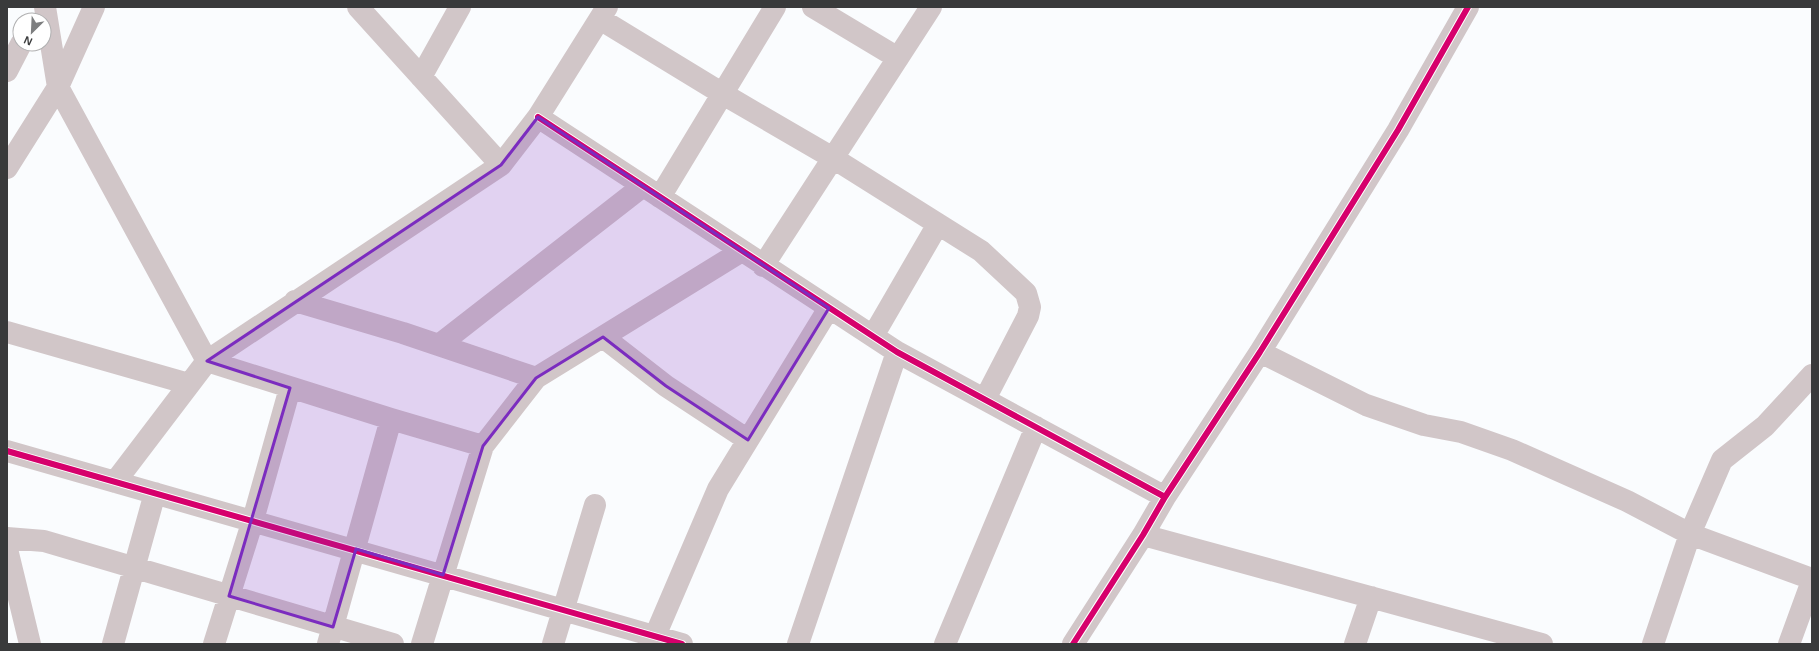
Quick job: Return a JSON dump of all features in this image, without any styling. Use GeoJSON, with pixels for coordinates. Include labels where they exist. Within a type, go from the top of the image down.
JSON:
{"type":"FeatureCollection","features":[{"type":"Feature","properties":{"kind":"street"},"geometry":{"type":"LineString","coordinates":[[45,7],[58,87],[207,361],[290,388],[483,446]]}},
{"type":"Feature","properties":{"kind":"street"},"geometry":{"type":"LineString","coordinates":[[7,168],[58,87],[94,7]]}},
{"type":"Feature","properties":{"kind":"street"},"geometry":{"type":"LineString","coordinates":[[358,7],[501,165]]}},
{"type":"Feature","properties":{"kind":"street"},"geometry":{"type":"LineString","coordinates":[[421,77],[460,7]]}},
{"type":"Feature","properties":{"kind":"street"},"geometry":{"type":"LineString","coordinates":[[439,345],[652,191],[723,94],[775,7]]}},
{"type":"Feature","properties":{"kind":"street"},"geometry":{"type":"LineString","coordinates":[[813,7],[898,58]]}},
{"type":"Feature","properties":{"kind":"street"},"geometry":{"type":"LineString","coordinates":[[763,266],[931,7]]}},
{"type":"Feature","properties":{"kind":"street"},"geometry":{"type":"LineString","coordinates":[[1073,644],[1143,535],[1165,497],[1260,352],[1398,130],[1468,7]]}},
{"type":"Feature","properties":{"kind":"street"},"geometry":{"type":"LineString","coordinates":[[115,482],[207,361],[501,165],[538,117],[604,13],[723,94],[833,158],[981,251],[1026,293],[1029,299],[1028,316],[985,399]]}},
{"type":"Feature","properties":{"kind":"street"},"geometry":{"type":"LineString","coordinates":[[7,71],[17,52]]}},
{"type":"Feature","properties":{"kind":"street"},"geometry":{"type":"LineString","coordinates":[[538,117],[652,191],[763,266],[897,352],[1165,497]]}},
{"type":"Feature","properties":{"kind":"street"},"geometry":{"type":"LineString","coordinates":[[873,336],[938,224]]}},
{"type":"Feature","properties":{"kind":"street"},"geometry":{"type":"LineString","coordinates":[[422,644],[483,446],[536,378],[742,251]]}},
{"type":"Feature","properties":{"kind":"street"},"geometry":{"type":"LineString","coordinates":[[295,301],[439,345],[536,378]]}},
{"type":"Feature","properties":{"kind":"street"},"geometry":{"type":"LineString","coordinates":[[655,636],[718,489],[829,308]]}},
{"type":"Feature","properties":{"kind":"street"},"geometry":{"type":"LineString","coordinates":[[7,332],[189,384]]}},
{"type":"Feature","properties":{"kind":"street"},"geometry":{"type":"LineString","coordinates":[[603,337],[666,386],[748,440]]}},
{"type":"Feature","properties":{"kind":"street"},"geometry":{"type":"LineString","coordinates":[[798,644],[897,352]]}},
{"type":"Feature","properties":{"kind":"street"},"geometry":{"type":"LineString","coordinates":[[1260,352],[1366,405],[1424,425],[1461,432],[1512,450],[1627,501],[1690,534],[1812,580],[1789,644]]}},
{"type":"Feature","properties":{"kind":"street"},"geometry":{"type":"LineString","coordinates":[[1653,644],[1690,534],[1722,460],[1765,426],[1812,376]]}},
{"type":"Feature","properties":{"kind":"street"},"geometry":{"type":"LineString","coordinates":[[214,644],[253,520],[290,388]]}},
{"type":"Feature","properties":{"kind":"street"},"geometry":{"type":"LineString","coordinates":[[330,635],[356,549],[391,419]]}},
{"type":"Feature","properties":{"kind":"street"},"geometry":{"type":"LineString","coordinates":[[945,644],[1036,427]]}},
{"type":"Feature","properties":{"kind":"street"},"geometry":{"type":"LineString","coordinates":[[7,451],[356,549],[682,644]]}},
{"type":"Feature","properties":{"kind":"street"},"geometry":{"type":"LineString","coordinates":[[113,644],[155,493]]}},
{"type":"Feature","properties":{"kind":"street"},"geometry":{"type":"LineString","coordinates":[[553,644],[595,505]]}},
{"type":"Feature","properties":{"kind":"street"},"geometry":{"type":"LineString","coordinates":[[1143,535],[1541,644]]}},
{"type":"Feature","properties":{"kind":"street"},"geometry":{"type":"LineString","coordinates":[[7,538],[44,541],[229,596],[330,635],[393,644]]}},
{"type":"Feature","properties":{"kind":"street"},"geometry":{"type":"LineString","coordinates":[[7,548],[30,644]]}},
{"type":"Feature","properties":{"kind":"street"},"geometry":{"type":"LineString","coordinates":[[1355,644],[1371,597]]}},
{"type":"Feature","properties":{"kind":"highlighted area"},"geometry":{"type":"Polygon","coordinates":[[[538,117],[829,308],[748,440],[666,386],[603,337],[536,378],[483,446],[443,575],[356,549],[333,627],[229,596],[290,388],[207,361],[501,165],[538,117]]]}},
{"type":"Feature","properties":{"kind":"cycle path"},"geometry":{"type":"LineString","coordinates":[[1073,644],[1143,535],[1165,497],[1260,352],[1398,130],[1468,7]]}},
{"type":"Feature","properties":{"kind":"cycle path"},"geometry":{"type":"LineString","coordinates":[[538,117],[897,352],[1165,497]]}},
{"type":"Feature","properties":{"kind":"cycle path"},"geometry":{"type":"LineString","coordinates":[[7,451],[682,644]]}}]}
